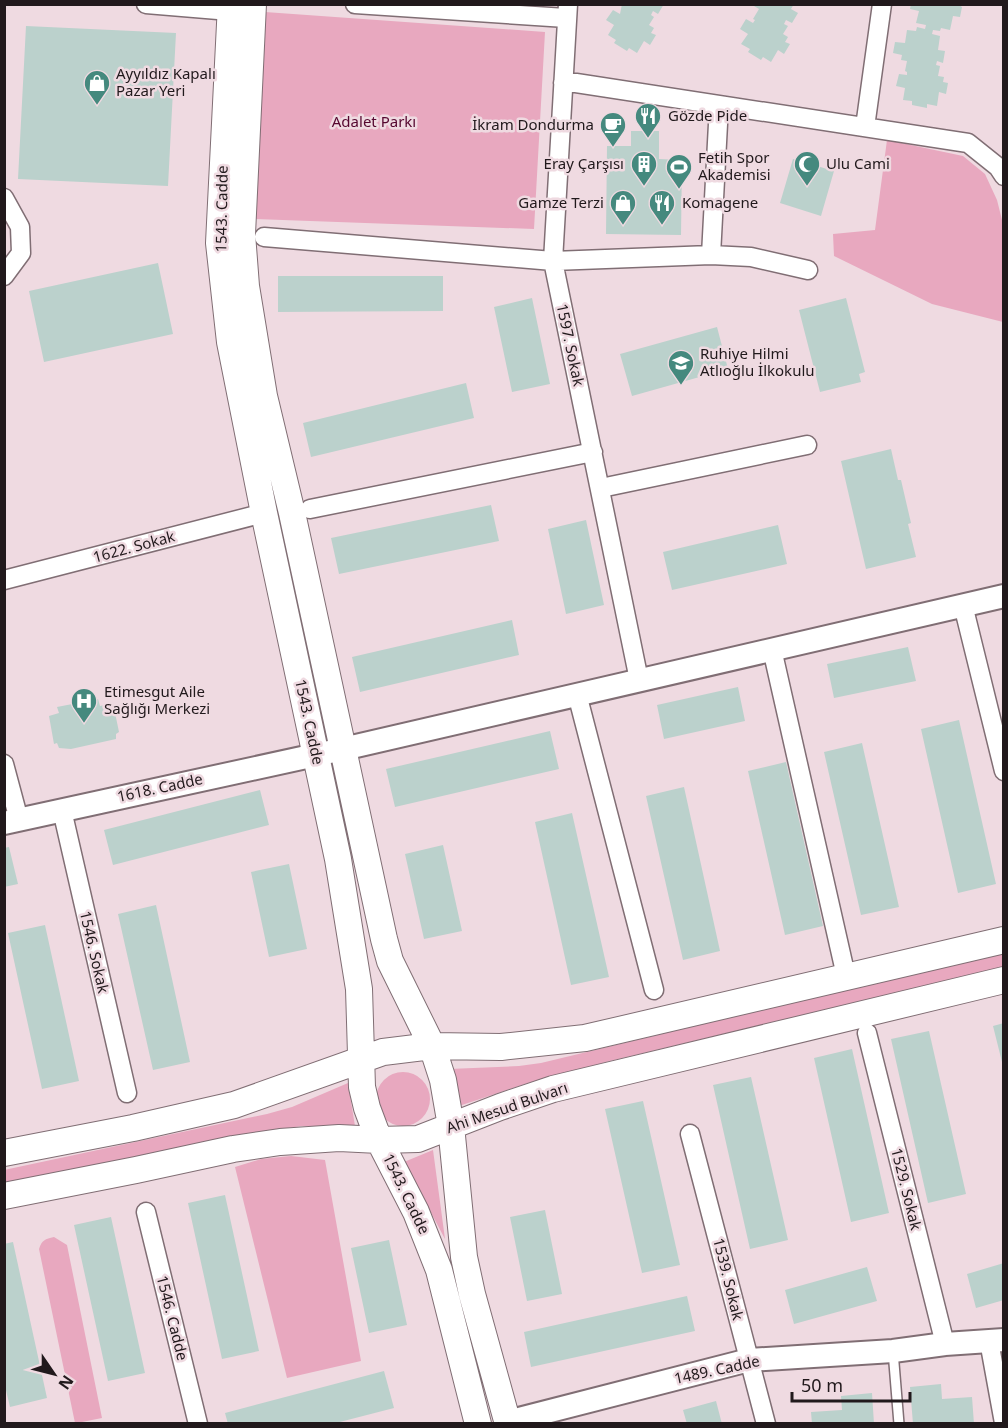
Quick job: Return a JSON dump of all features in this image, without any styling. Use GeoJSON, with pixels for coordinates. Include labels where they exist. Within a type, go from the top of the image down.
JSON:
{"type":"FeatureCollection","features":[{"type":"Feature","properties":{"kind":"main road","name":"1543. Cadde"},"geometry":{"type":"LineString","coordinates":[[238,7],[219,243],[230,342],[338,859],[356,961],[361,1008],[362,1087],[371,1121],[379,1140],[429,1241],[447,1298],[478,1424]]}},
{"type":"Feature","properties":{"kind":"main road","name":"1543. Cadde"},"geometry":{"type":"LineString","coordinates":[[238,7],[242,234],[246,286],[264,396],[292,513],[373,896],[387,950],[432,1046],[443,1080],[451,1126],[464,1257],[508,1423]]}},
{"type":"Feature","properties":{"kind":"main road"},"geometry":{"type":"LineString","coordinates":[[4,1153],[133,1128],[234,1105],[383,1052],[432,1046],[501,1047],[585,1038],[1004,940]]}},
{"type":"Feature","properties":{"kind":"main road","name":"Ahi Mesud Bulvarı"},"geometry":{"type":"LineString","coordinates":[[4,1196],[254,1145],[339,1138],[379,1140],[418,1138],[553,1089],[1004,980]]}},
{"type":"Feature","properties":{"kind":"street"},"geometry":{"type":"LineString","coordinates":[[146,4],[238,7]]}},
{"type":"Feature","properties":{"kind":"street"},"geometry":{"type":"LineString","coordinates":[[355,4],[567,11]]}},
{"type":"Feature","properties":{"kind":"street"},"geometry":{"type":"LineString","coordinates":[[865,127],[882,4]]}},
{"type":"Feature","properties":{"kind":"street","name":"1597. Sokak"},"geometry":{"type":"LineString","coordinates":[[567,11],[552,261],[601,488],[639,680]]}},
{"type":"Feature","properties":{"kind":"street"},"geometry":{"type":"LineString","coordinates":[[563,82],[968,143],[1002,167]]}},
{"type":"Feature","properties":{"kind":"street"},"geometry":{"type":"LineString","coordinates":[[711,255],[718,105]]}},
{"type":"Feature","properties":{"kind":"street"},"geometry":{"type":"LineString","coordinates":[[4,198],[20,227],[21,253],[4,276]]}},
{"type":"Feature","properties":{"kind":"street"},"geometry":{"type":"LineString","coordinates":[[264,237],[552,261],[711,255],[751,257],[808,270]]}},
{"type":"Feature","properties":{"kind":"street"},"geometry":{"type":"LineString","coordinates":[[601,488],[807,445]]}},
{"type":"Feature","properties":{"kind":"street"},"geometry":{"type":"LineString","coordinates":[[310,509],[593,452]]}},
{"type":"Feature","properties":{"kind":"street","name":"1622. Sokak"},"geometry":{"type":"LineString","coordinates":[[4,580],[264,513]]}},
{"type":"Feature","properties":{"kind":"street","name":"1618. Cadde"},"geometry":{"type":"LineString","coordinates":[[12,821],[343,749],[1004,596]]}},
{"type":"Feature","properties":{"kind":"street"},"geometry":{"type":"LineString","coordinates":[[963,605],[1004,771]]}},
{"type":"Feature","properties":{"kind":"street"},"geometry":{"type":"LineString","coordinates":[[772,650],[846,976]]}},
{"type":"Feature","properties":{"kind":"street"},"geometry":{"type":"LineString","coordinates":[[577,694],[654,990]]}},
{"type":"Feature","properties":{"kind":"street"},"geometry":{"type":"LineString","coordinates":[[4,764],[12,821]]}},
{"type":"Feature","properties":{"kind":"street","name":"1546. Sokak"},"geometry":{"type":"LineString","coordinates":[[62,810],[127,1093]]}},
{"type":"Feature","properties":{"kind":"street","name":"1529. Sokak"},"geometry":{"type":"LineString","coordinates":[[867,1033],[945,1344]]}},
{"type":"Feature","properties":{"kind":"street","name":"1539. Sokak"},"geometry":{"type":"LineString","coordinates":[[690,1134],[766,1424]]}},
{"type":"Feature","properties":{"kind":"street","name":"1546. Cadde"},"geometry":{"type":"LineString","coordinates":[[146,1212],[198,1424]]}},
{"type":"Feature","properties":{"kind":"street"},"geometry":{"type":"LineString","coordinates":[[996,1340],[1004,1423]]}},
{"type":"Feature","properties":{"kind":"street","name":"1489. Cadde"},"geometry":{"type":"LineString","coordinates":[[508,1423],[748,1360],[893,1351],[996,1340]]}},
{"type":"Feature","properties":{"kind":"lane"},"geometry":{"type":"LineString","coordinates":[[893,1351],[898,1424]]}},
{"type":"Feature","properties":{"kind":"green space","name":"Adalet Parkı"},"geometry":{"type":"Polygon","coordinates":[[[265,12],[545,32],[534,229],[255,219],[265,12]]]}},
{"type":"Feature","properties":{"kind":"green space"},"geometry":{"type":"Polygon","coordinates":[[[887,140],[963,156],[985,174],[997,200],[1003,224],[1003,322],[932,304],[834,256],[833,234],[875,230],[887,140]]]}},
{"type":"Feature","properties":{"kind":"green space"},"geometry":{"type":"Polygon","coordinates":[[[1003,952],[1003,967],[610,1061],[528,1083],[456,1107],[449,1069],[541,1063],[1003,952]]]}},
{"type":"Feature","properties":{"kind":"green space"},"geometry":{"type":"Polygon","coordinates":[[[403,1072],[413,1074],[422,1080],[428,1089],[430,1099],[428,1109],[422,1118],[413,1124],[403,1126],[393,1124],[384,1118],[378,1109],[376,1099],[378,1089],[384,1080],[393,1074],[403,1072]]]}},
{"type":"Feature","properties":{"kind":"green space"},"geometry":{"type":"Polygon","coordinates":[[[348,1083],[355,1126],[302,1126],[246,1134],[5,1183],[4,1170],[267,1114],[292,1107],[348,1083]]]}},
{"type":"Feature","properties":{"kind":"green space"},"geometry":{"type":"Polygon","coordinates":[[[433,1150],[445,1239],[404,1162],[433,1150]]]}},
{"type":"Feature","properties":{"kind":"green space"},"geometry":{"type":"Polygon","coordinates":[[[291,1156],[325,1160],[361,1361],[287,1378],[235,1167],[261,1159],[291,1156]]]}},
{"type":"Feature","properties":{"kind":"green space"},"geometry":{"type":"Polygon","coordinates":[[[54,1237],[67,1245],[102,1418],[77,1423],[75,1423],[39,1249],[44,1240],[54,1237]]]}},
{"type":"Feature","properties":{"kind":"building"},"geometry":{"type":"Polygon","coordinates":[[[622,4],[664,4],[658,14],[653,11],[651,15],[654,17],[649,25],[654,28],[651,33],[656,35],[650,45],[644,41],[637,53],[629,48],[627,51],[614,43],[616,40],[608,35],[614,25],[606,20],[613,10],[620,14],[622,4]]]}},
{"type":"Feature","properties":{"kind":"building"},"geometry":{"type":"Polygon","coordinates":[[[755,4],[794,4],[791,9],[798,13],[792,23],[786,20],[784,24],[788,26],[783,34],[788,37],[785,42],[790,44],[784,54],[778,50],[771,62],[763,57],[761,60],[748,52],[750,49],[741,44],[748,34],[740,29],[746,19],[753,23],[755,20],[753,19],[759,9],[754,6],[755,4]]]}},
{"type":"Feature","properties":{"kind":"building"},"geometry":{"type":"Polygon","coordinates":[[[911,4],[957,4],[962,7],[960,17],[953,16],[950,30],[941,28],[940,31],[933,30],[932,34],[940,36],[938,50],[945,51],[943,63],[937,61],[936,65],[940,66],[938,76],[944,77],[943,82],[948,83],[946,94],[939,92],[937,106],[927,104],[927,108],[912,105],[912,101],[903,100],[905,88],[896,86],[899,74],[907,75],[905,71],[907,61],[901,60],[902,55],[893,53],[895,42],[905,43],[907,30],[916,31],[917,27],[925,29],[926,25],[916,23],[919,11],[910,9],[911,4]]]}},
{"type":"Feature","properties":{"kind":"building","name":"Ayyıldız Kapalı Pazar Yeri"},"geometry":{"type":"Polygon","coordinates":[[[26,26],[176,33],[168,186],[18,179],[26,26]]]}},
{"type":"Feature","properties":{"kind":"building","name":"Eray Çarşısı"},"geometry":{"type":"Polygon","coordinates":[[[631,131],[659,131],[659,159],[682,160],[681,235],[606,234],[607,146],[631,146],[631,131]]]}},
{"type":"Feature","properties":{"kind":"building","name":"Ulu Cami"},"geometry":{"type":"Polygon","coordinates":[[[793,159],[834,171],[821,216],[780,203],[793,159]]]}},
{"type":"Feature","properties":{"kind":"building"},"geometry":{"type":"Polygon","coordinates":[[[158,263],[173,334],[44,362],[29,291],[158,263]]]}},
{"type":"Feature","properties":{"kind":"building"},"geometry":{"type":"Polygon","coordinates":[[[278,276],[443,276],[443,311],[278,312],[278,276]]]}},
{"type":"Feature","properties":{"kind":"building"},"geometry":{"type":"Polygon","coordinates":[[[532,298],[550,384],[512,392],[494,307],[532,298]]]}},
{"type":"Feature","properties":{"kind":"building"},"geometry":{"type":"Polygon","coordinates":[[[846,298],[865,372],[859,374],[861,382],[820,392],[799,310],[846,298]]]}},
{"type":"Feature","properties":{"kind":"building"},"geometry":{"type":"Polygon","coordinates":[[[717,327],[728,369],[632,396],[620,354],[717,327]]]}},
{"type":"Feature","properties":{"kind":"building"},"geometry":{"type":"Polygon","coordinates":[[[466,383],[474,418],[311,457],[303,423],[466,383]]]}},
{"type":"Feature","properties":{"kind":"building"},"geometry":{"type":"Polygon","coordinates":[[[891,449],[911,523],[908,524],[916,557],[866,569],[841,461],[891,449]]]}},
{"type":"Feature","properties":{"kind":"building"},"geometry":{"type":"Polygon","coordinates":[[[491,505],[499,541],[339,574],[331,538],[491,505]]]}},
{"type":"Feature","properties":{"kind":"building"},"geometry":{"type":"Polygon","coordinates":[[[586,520],[604,605],[566,614],[548,529],[586,520]]]}},
{"type":"Feature","properties":{"kind":"building"},"geometry":{"type":"Polygon","coordinates":[[[778,525],[787,564],[672,590],[663,552],[778,525]]]}},
{"type":"Feature","properties":{"kind":"building"},"geometry":{"type":"Polygon","coordinates":[[[512,620],[519,655],[360,692],[352,657],[512,620]]]}},
{"type":"Feature","properties":{"kind":"building"},"geometry":{"type":"Polygon","coordinates":[[[908,647],[916,681],[834,698],[827,664],[908,647]]]}},
{"type":"Feature","properties":{"kind":"building"},"geometry":{"type":"Polygon","coordinates":[[[738,687],[745,721],[664,739],[657,705],[738,687]]]}},
{"type":"Feature","properties":{"kind":"building","name":"Etimesgut Aile Sağlığı Merkezi"},"geometry":{"type":"Polygon","coordinates":[[[98,699],[100,706],[113,703],[119,732],[116,734],[116,739],[71,749],[59,748],[57,743],[54,744],[49,716],[59,713],[57,707],[98,699]]]}},
{"type":"Feature","properties":{"kind":"building"},"geometry":{"type":"Polygon","coordinates":[[[959,720],[996,884],[958,893],[921,729],[959,720]]]}},
{"type":"Feature","properties":{"kind":"building"},"geometry":{"type":"Polygon","coordinates":[[[550,731],[559,769],[395,807],[386,769],[550,731]]]}},
{"type":"Feature","properties":{"kind":"building"},"geometry":{"type":"Polygon","coordinates":[[[862,743],[899,907],[861,915],[824,752],[862,743]]]}},
{"type":"Feature","properties":{"kind":"building"},"geometry":{"type":"Polygon","coordinates":[[[786,762],[823,926],[785,935],[748,771],[786,762]]]}},
{"type":"Feature","properties":{"kind":"building"},"geometry":{"type":"Polygon","coordinates":[[[684,787],[720,951],[683,960],[646,796],[684,787]]]}},
{"type":"Feature","properties":{"kind":"building"},"geometry":{"type":"Polygon","coordinates":[[[260,790],[269,825],[113,865],[104,830],[260,790]]]}},
{"type":"Feature","properties":{"kind":"building"},"geometry":{"type":"Polygon","coordinates":[[[572,813],[609,977],[571,985],[535,822],[572,813]]]}},
{"type":"Feature","properties":{"kind":"building"},"geometry":{"type":"Polygon","coordinates":[[[443,845],[462,931],[424,939],[405,854],[443,845]]]}},
{"type":"Feature","properties":{"kind":"building"},"geometry":{"type":"Polygon","coordinates":[[[9,847],[18,884],[4,887],[4,848],[9,847]]]}},
{"type":"Feature","properties":{"kind":"building"},"geometry":{"type":"Polygon","coordinates":[[[289,864],[307,949],[269,957],[251,872],[289,864]]]}},
{"type":"Feature","properties":{"kind":"building"},"geometry":{"type":"Polygon","coordinates":[[[156,905],[190,1062],[153,1070],[118,914],[156,905]]]}},
{"type":"Feature","properties":{"kind":"building"},"geometry":{"type":"Polygon","coordinates":[[[45,925],[79,1081],[42,1089],[8,933],[45,925]]]}},
{"type":"Feature","properties":{"kind":"building"},"geometry":{"type":"Polygon","coordinates":[[[1004,1023],[1004,1066],[1003,1066],[993,1026],[1004,1023]]]}},
{"type":"Feature","properties":{"kind":"building"},"geometry":{"type":"Polygon","coordinates":[[[929,1031],[966,1194],[928,1203],[891,1039],[929,1031]]]}},
{"type":"Feature","properties":{"kind":"building"},"geometry":{"type":"Polygon","coordinates":[[[852,1049],[889,1213],[851,1222],[814,1058],[852,1049]]]}},
{"type":"Feature","properties":{"kind":"building"},"geometry":{"type":"Polygon","coordinates":[[[751,1077],[788,1240],[750,1249],[713,1085],[751,1077]]]}},
{"type":"Feature","properties":{"kind":"building"},"geometry":{"type":"Polygon","coordinates":[[[643,1101],[680,1265],[642,1273],[605,1109],[643,1101]]]}},
{"type":"Feature","properties":{"kind":"building"},"geometry":{"type":"Polygon","coordinates":[[[225,1195],[259,1351],[222,1359],[188,1203],[225,1195]]]}},
{"type":"Feature","properties":{"kind":"building"},"geometry":{"type":"Polygon","coordinates":[[[545,1210],[562,1294],[527,1301],[510,1217],[545,1210]]]}},
{"type":"Feature","properties":{"kind":"building"},"geometry":{"type":"Polygon","coordinates":[[[111,1217],[145,1373],[108,1381],[74,1225],[111,1217]]]}},
{"type":"Feature","properties":{"kind":"building"},"geometry":{"type":"Polygon","coordinates":[[[389,1240],[407,1325],[369,1333],[351,1248],[389,1240]]]}},
{"type":"Feature","properties":{"kind":"building"},"geometry":{"type":"Polygon","coordinates":[[[13,1242],[47,1398],[10,1407],[4,1382],[4,1244],[13,1242]]]}},
{"type":"Feature","properties":{"kind":"building"},"geometry":{"type":"Polygon","coordinates":[[[1004,1263],[1004,1300],[976,1308],[967,1274],[1004,1263]]]}},
{"type":"Feature","properties":{"kind":"building"},"geometry":{"type":"Polygon","coordinates":[[[867,1267],[877,1301],[794,1324],[785,1290],[867,1267]]]}},
{"type":"Feature","properties":{"kind":"building"},"geometry":{"type":"Polygon","coordinates":[[[687,1296],[695,1331],[531,1367],[524,1332],[687,1296]]]}},
{"type":"Feature","properties":{"kind":"building"},"geometry":{"type":"Polygon","coordinates":[[[384,1371],[394,1408],[332,1424],[228,1424],[225,1413],[384,1371]]]}},
{"type":"Feature","properties":{"kind":"building"},"geometry":{"type":"Polygon","coordinates":[[[941,1384],[942,1399],[972,1397],[974,1424],[913,1424],[910,1387],[941,1384]]]}},
{"type":"Feature","properties":{"kind":"building"},"geometry":{"type":"Polygon","coordinates":[[[872,1393],[874,1424],[812,1424],[811,1412],[842,1410],[841,1396],[872,1393]]]}},
{"type":"Feature","properties":{"kind":"building"},"geometry":{"type":"Polygon","coordinates":[[[716,1401],[722,1424],[687,1424],[683,1410],[716,1401]]]}},
{"type":"Feature","properties":{"kind":"place","name":"Ayyıldız Kapalı Pazar Yeri"},"geometry":{"type":"Point","coordinates":[97,106]}},
{"type":"Feature","properties":{"kind":"place","name":"Gözde Pide"},"geometry":{"type":"Point","coordinates":[648,139]}},
{"type":"Feature","properties":{"kind":"place","name":"İkram Dondurma"},"geometry":{"type":"Point","coordinates":[613,148]}},
{"type":"Feature","properties":{"kind":"place","name":"Eray Çarşısı"},"geometry":{"type":"Point","coordinates":[644,187]}},
{"type":"Feature","properties":{"kind":"place","name":"Ulu Cami"},"geometry":{"type":"Point","coordinates":[807,187]}},
{"type":"Feature","properties":{"kind":"place","name":"Fetih Spor Akademisi"},"geometry":{"type":"Point","coordinates":[679,190]}},
{"type":"Feature","properties":{"kind":"place","name":"Gamze Terzi"},"geometry":{"type":"Point","coordinates":[623,226]}},
{"type":"Feature","properties":{"kind":"place","name":"Komagene"},"geometry":{"type":"Point","coordinates":[662,226]}},
{"type":"Feature","properties":{"kind":"place","name":"Ruhiye Hilmi Atlıoğlu İlkokulu"},"geometry":{"type":"Point","coordinates":[681,386]}},
{"type":"Feature","properties":{"kind":"place","name":"Etimesgut Aile Sağlığı Merkezi"},"geometry":{"type":"Point","coordinates":[84,724]}}]}
